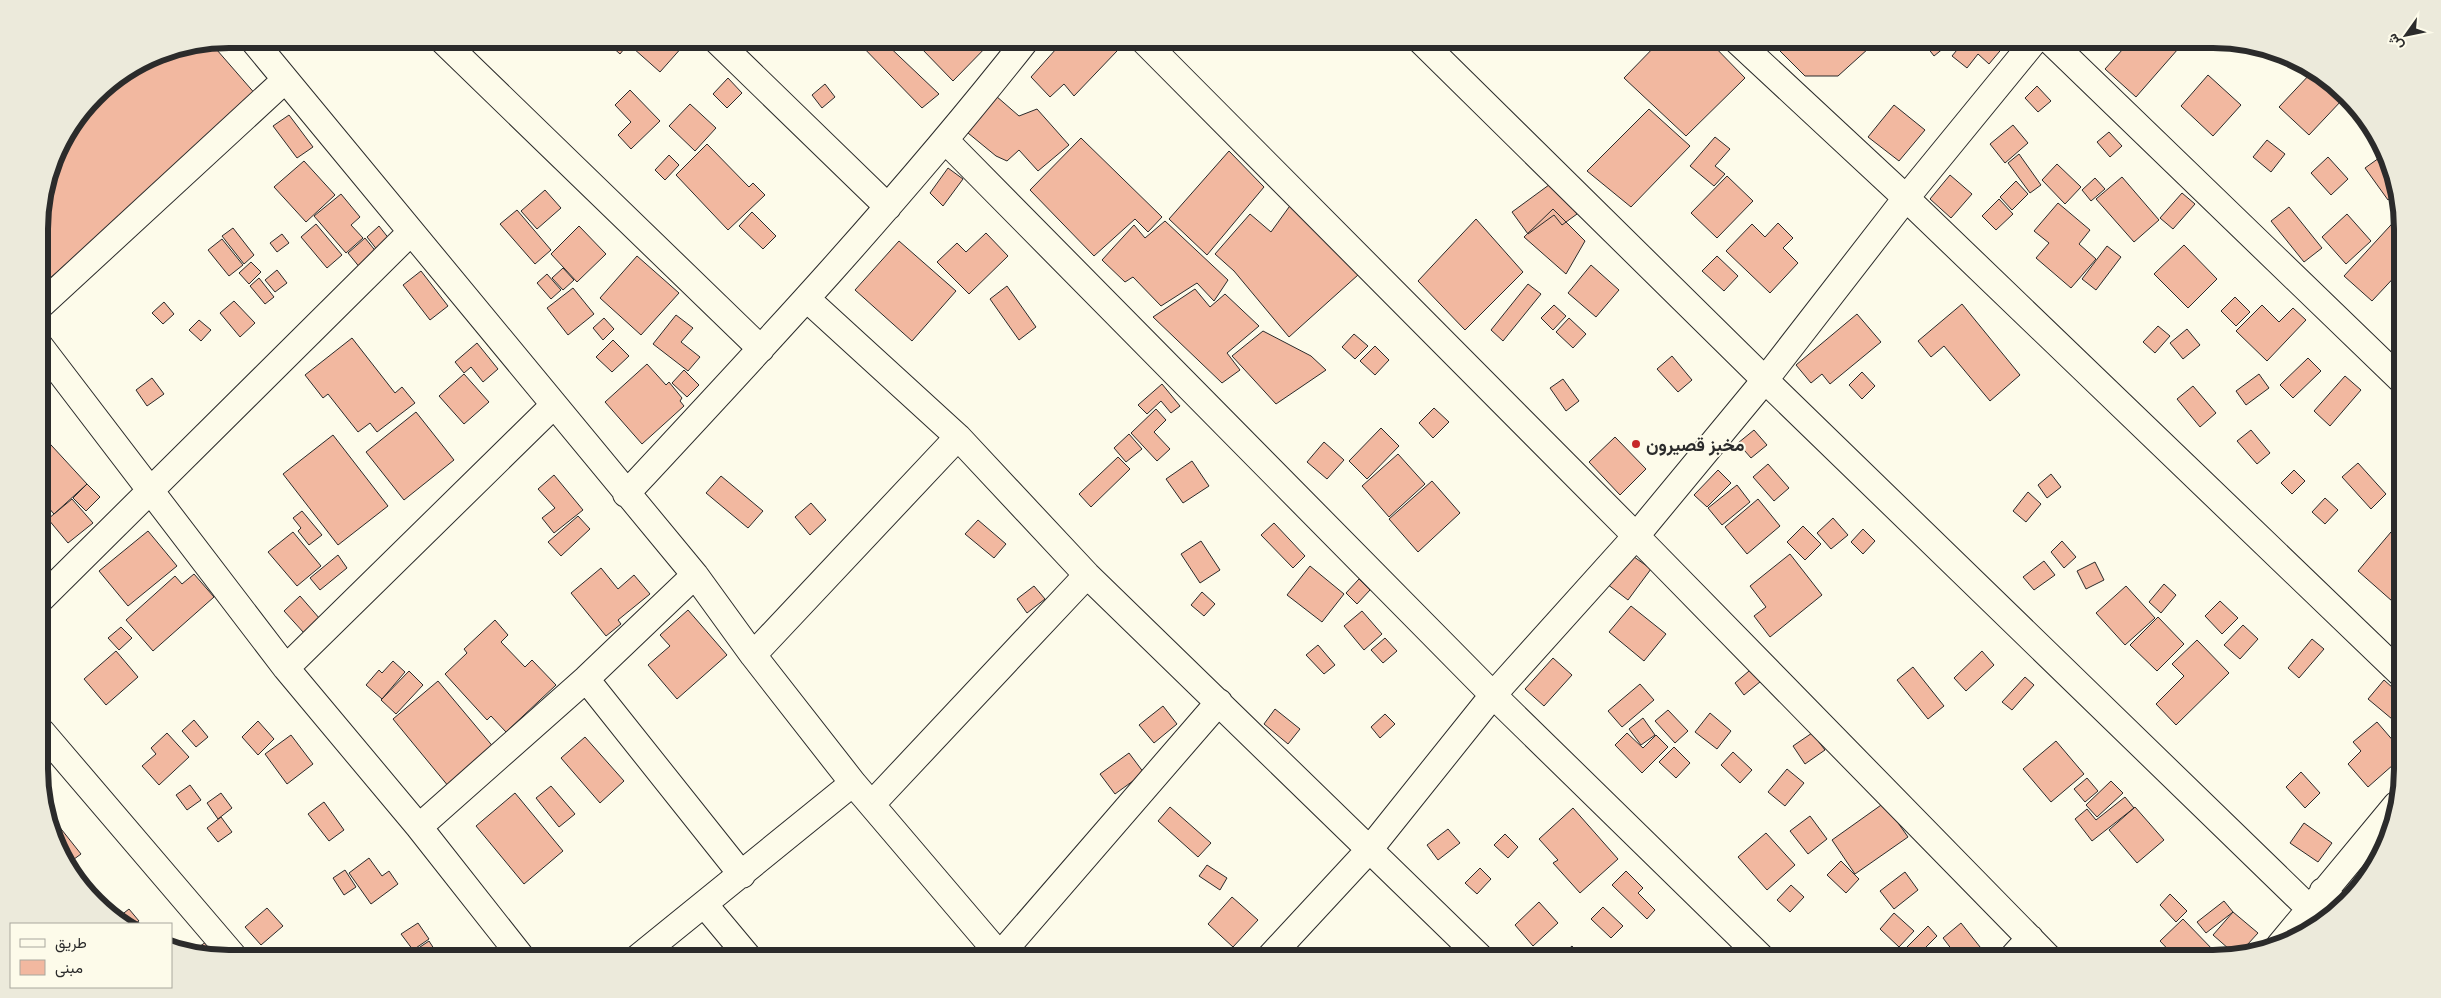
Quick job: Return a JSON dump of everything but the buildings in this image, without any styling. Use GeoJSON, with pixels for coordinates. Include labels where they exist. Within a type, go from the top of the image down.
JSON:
{"type":"FeatureCollection","features":[{"type":"Feature","properties":{"kind":"street"},"geometry":{"type":"LineString","coordinates":[[259,48],[410,233],[695,575],[752,654],[854,783],[995,950]]}},
{"type":"Feature","properties":{"kind":"street"},"geometry":{"type":"LineString","coordinates":[[450,48],[760,350]]}},
{"type":"Feature","properties":{"kind":"street"},"geometry":{"type":"LineString","coordinates":[[724,48],[888,207]]}},
{"type":"Feature","properties":{"kind":"street"},"geometry":{"type":"LineString","coordinates":[[626,494],[808,299],[945,140],[1017,48]]}},
{"type":"Feature","properties":{"kind":"street"},"geometry":{"type":"LineString","coordinates":[[1151,48],[1636,536],[2041,950]]}},
{"type":"Feature","properties":{"kind":"street"},"geometry":{"type":"LineString","coordinates":[[1428,48],[1765,380],[2324,903]]}},
{"type":"Feature","properties":{"kind":"street"},"geometry":{"type":"LineString","coordinates":[[1745,48],[1906,198],[2394,667]]}},
{"type":"Feature","properties":{"kind":"street"},"geometry":{"type":"LineString","coordinates":[[1276,950],[1369,850],[1493,695],[1636,536],[1765,380],[1906,198],[2029,48]]}},
{"type":"Feature","properties":{"kind":"street"},"geometry":{"type":"LineString","coordinates":[[2057,48],[2394,373]]}},
{"type":"Feature","properties":{"kind":"street"},"geometry":{"type":"LineString","coordinates":[[48,299],[285,80]]}},
{"type":"Feature","properties":{"kind":"street"},"geometry":{"type":"LineString","coordinates":[[945,140],[1493,695],[1754,950]]}},
{"type":"Feature","properties":{"kind":"street"},"geometry":{"type":"LineString","coordinates":[[48,592],[410,233]]}},
{"type":"Feature","properties":{"kind":"street"},"geometry":{"type":"LineString","coordinates":[[808,299],[958,437],[1087,575],[1473,950]]}},
{"type":"Feature","properties":{"kind":"street"},"geometry":{"type":"LineString","coordinates":[[48,356],[286,668],[418,827],[516,950]]}},
{"type":"Feature","properties":{"kind":"street"},"geometry":{"type":"LineString","coordinates":[[286,668],[554,405]]}},
{"type":"Feature","properties":{"kind":"street"},"geometry":{"type":"LineString","coordinates":[[752,654],[958,437]]}},
{"type":"Feature","properties":{"kind":"street"},"geometry":{"type":"LineString","coordinates":[[418,827],[586,679],[695,575]]}},
{"type":"Feature","properties":{"kind":"street"},"geometry":{"type":"LineString","coordinates":[[872,804],[1087,575]]}},
{"type":"Feature","properties":{"kind":"street"},"geometry":{"type":"LineString","coordinates":[[586,679],[742,876]]}},
{"type":"Feature","properties":{"kind":"street"},"geometry":{"type":"LineString","coordinates":[[1007,950],[1219,702]]}},
{"type":"Feature","properties":{"kind":"street"},"geometry":{"type":"LineString","coordinates":[[48,739],[228,950]]}},
{"type":"Feature","properties":{"kind":"street"},"geometry":{"type":"LineString","coordinates":[[647,950],[742,876],[854,783]]}},
{"type":"Feature","properties":{"kind":"street"},"geometry":{"type":"LineString","coordinates":[[2295,931],[2324,903],[2387,817]]}},
{"type":"Feature","properties":{"kind":"street"},"geometry":{"type":"LineString","coordinates":[[704,904],[742,950]]}},
{"type":"Feature","properties":{"kind":"street"},"geometry":{"type":"LineString","coordinates":[[2019,950],[2030,938]]}},
{"type":"Feature","properties":{"kind":"place","name":"مخبز قصيرون"},"geometry":{"type":"Point","coordinates":[1636,444]}}]}
